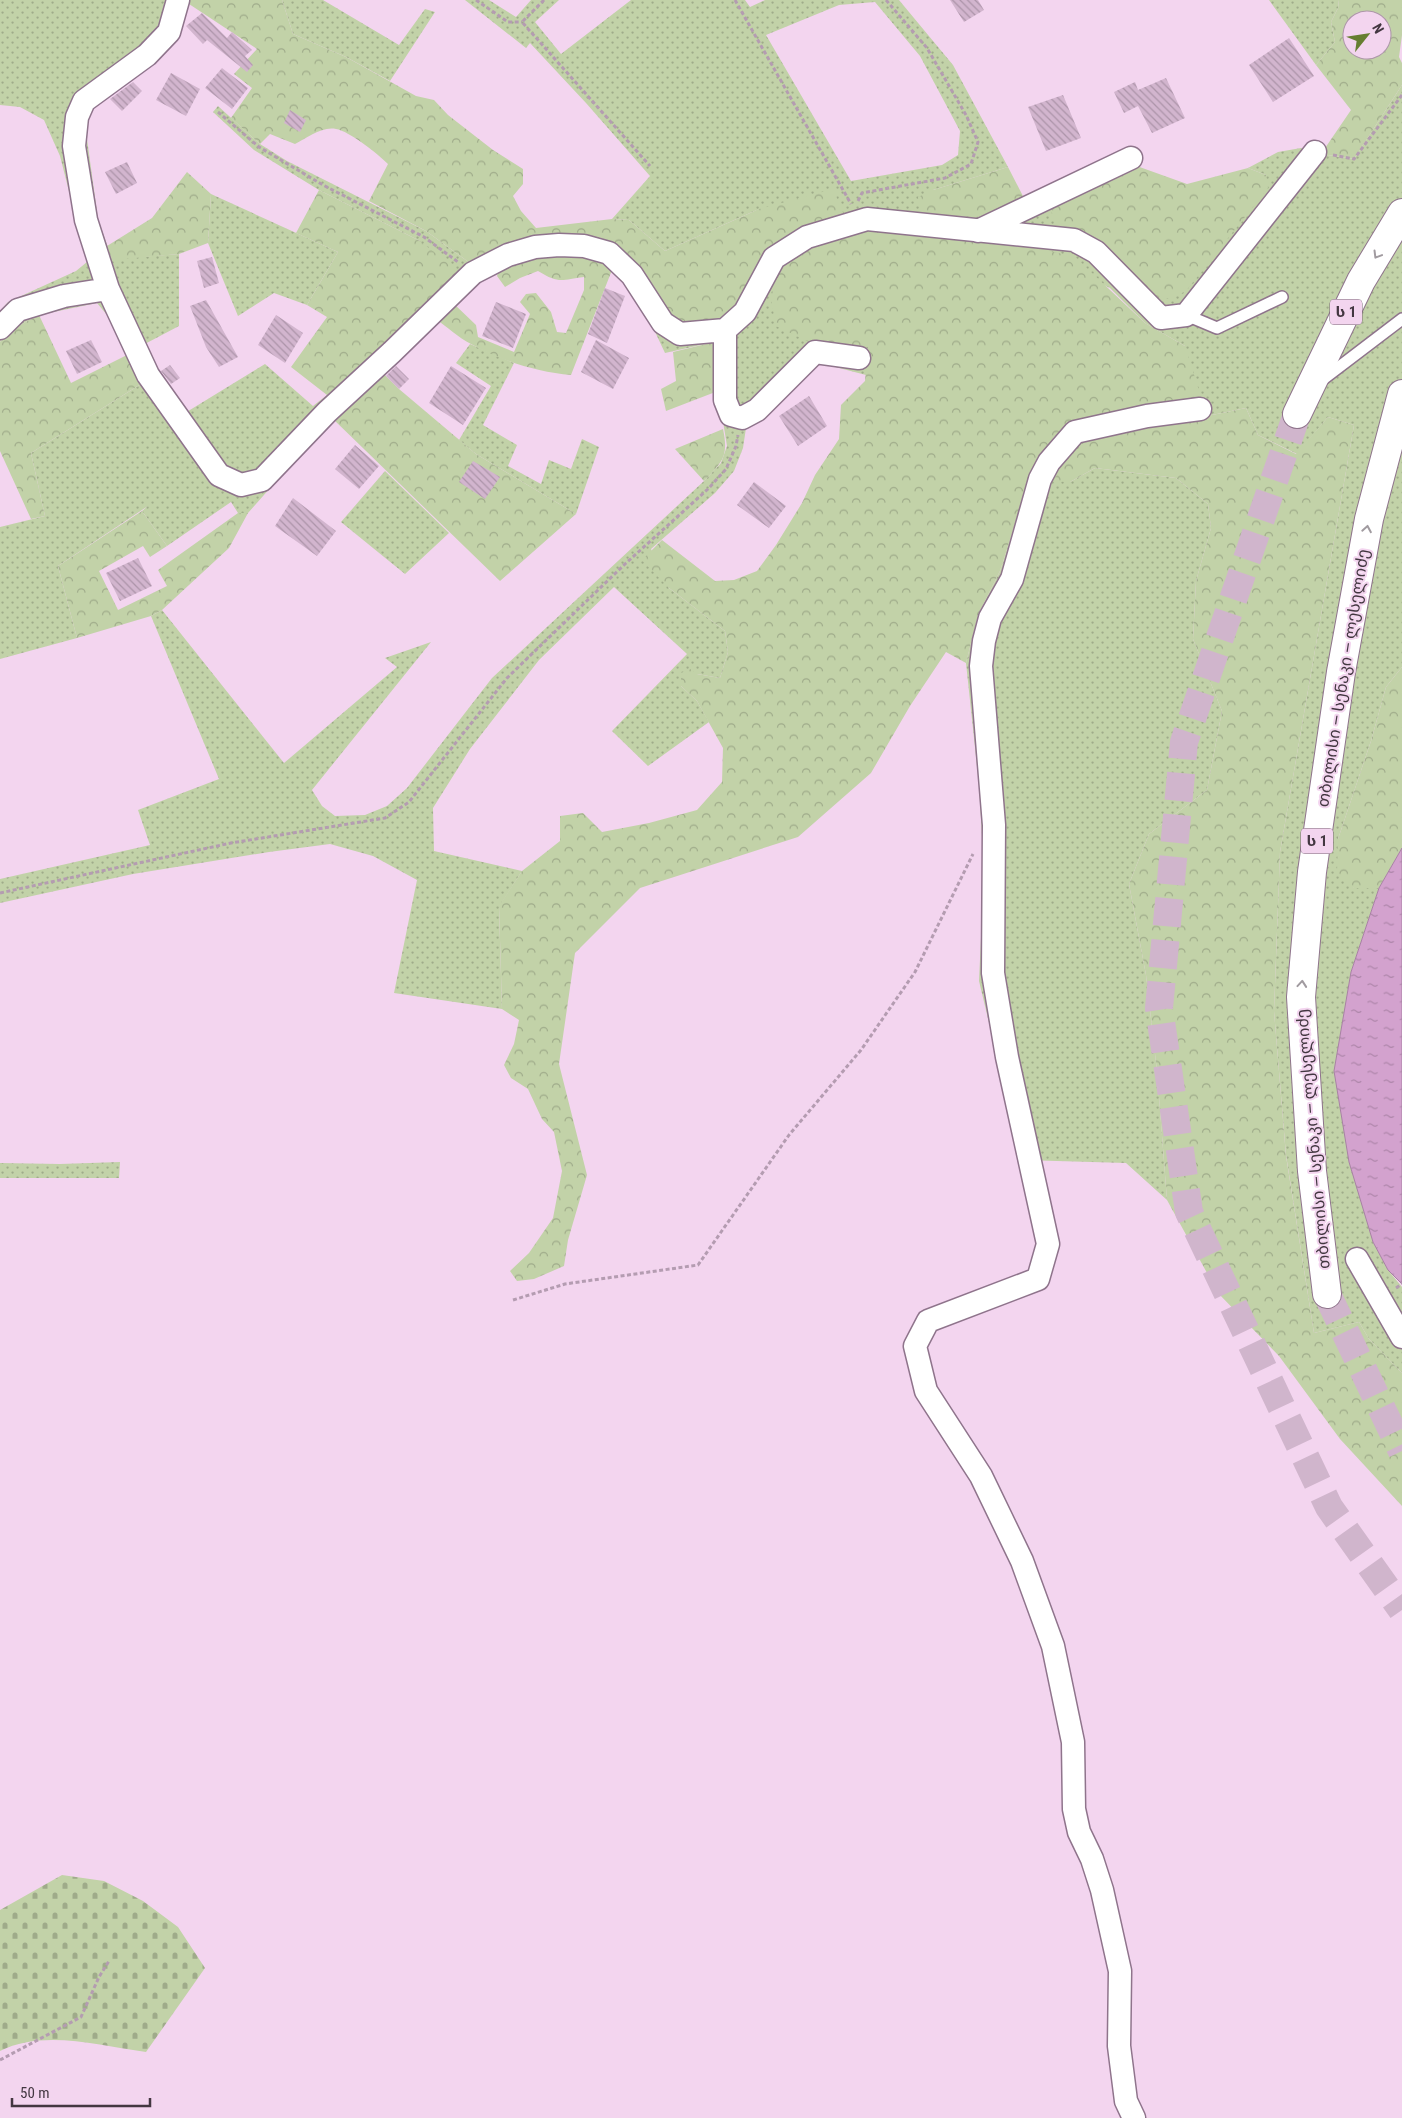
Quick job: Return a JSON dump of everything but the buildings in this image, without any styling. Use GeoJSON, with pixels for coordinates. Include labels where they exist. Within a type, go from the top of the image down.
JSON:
{"type":"FeatureCollection","features":[{"type":"Feature","properties":{"kind":"highway","name":"ს 1"},"geometry":{"type":"LineString","coordinates":[[1302,402],[1361,281],[1402,213]]}},
{"type":"Feature","properties":{"kind":"highway","name":"თბილისი — სენაკი — ლესელიძე"},"geometry":{"type":"LineString","coordinates":[[1327,1294],[1312,1171],[1300,997],[1312,872],[1341,672],[1369,519],[1402,394]]}},
{"type":"Feature","properties":{"kind":"street"},"geometry":{"type":"LineString","coordinates":[[178,0],[169,32],[147,55],[84,101],[76,117],[74,146],[86,220],[108,289],[148,376],[219,475],[241,485],[262,480],[326,412],[392,352],[473,273],[508,255],[536,247],[559,245],[584,246],[609,254],[632,275],[663,323],[680,334],[726,330],[745,312],[774,258],[807,237],[867,219],[1074,240],[1096,252],[1162,318],[1186,315],[1315,152]]}},
{"type":"Feature","properties":{"kind":"street"},"geometry":{"type":"LineString","coordinates":[[977,231],[1131,158]]}},
{"type":"Feature","properties":{"kind":"street"},"geometry":{"type":"LineString","coordinates":[[0,328],[18,310],[64,296],[108,289]]}},
{"type":"Feature","properties":{"kind":"street"},"geometry":{"type":"LineString","coordinates":[[726,330],[725,400],[731,415],[742,418],[757,410],[815,352],[859,358]]}},
{"type":"Feature","properties":{"kind":"street"},"geometry":{"type":"LineString","coordinates":[[1134,2118],[1126,2102],[1119,2046],[1120,1971],[1102,1890],[1092,1859],[1078,1832],[1074,1809],[1073,1742],[1053,1646],[1022,1561],[981,1476],[926,1391],[915,1346],[928,1320],[1038,1279],[1048,1244],[1007,1057],[993,973],[994,825],[982,666],[984,641],[990,618],[1012,579],[1040,479],[1049,462],[1075,432],[1147,416],[1200,409]]}},
{"type":"Feature","properties":{"kind":"street"},"geometry":{"type":"LineString","coordinates":[[1357,1259],[1402,1337]]}},
{"type":"Feature","properties":{"kind":"lane"},"geometry":{"type":"LineString","coordinates":[[1186,315],[1217,328],[1282,297]]}},
{"type":"Feature","properties":{"kind":"lane"},"geometry":{"type":"LineString","coordinates":[[1302,402],[1402,319]]}},
{"type":"Feature","properties":{"kind":"path"},"geometry":{"type":"LineString","coordinates":[[476,0],[508,22],[522,22],[544,0]]}},
{"type":"Feature","properties":{"kind":"path"},"geometry":{"type":"LineString","coordinates":[[735,0],[854,209],[862,193],[945,178],[971,164],[978,142],[966,115],[927,48],[886,0]]}},
{"type":"Feature","properties":{"kind":"path"},"geometry":{"type":"LineString","coordinates":[[522,22],[650,166]]}},
{"type":"Feature","properties":{"kind":"path"},"geometry":{"type":"LineString","coordinates":[[1315,152],[1354,159],[1402,95]]}},
{"type":"Feature","properties":{"kind":"path"},"geometry":{"type":"LineString","coordinates":[[218,112],[259,147],[323,185],[424,237],[473,273]]}},
{"type":"Feature","properties":{"kind":"path"},"geometry":{"type":"LineString","coordinates":[[0,893],[231,843],[386,818],[409,802],[506,678],[708,489],[726,468],[736,446],[742,418]]}},
{"type":"Feature","properties":{"kind":"path"},"geometry":{"type":"LineString","coordinates":[[512,1300],[565,1284],[698,1265],[789,1134],[861,1050],[915,972],[971,857],[994,825]]}},
{"type":"Feature","properties":{"kind":"path"},"geometry":{"type":"LineString","coordinates":[[0,2060],[81,2017],[99,1977],[109,1961]]}},
{"type":"Feature","properties":{"kind":"green space"},"geometry":{"type":"Polygon","coordinates":[[[0,0],[182,0],[88,109],[87,139],[98,219],[112,259],[179,254],[179,326],[141,346],[185,413],[265,364],[313,406],[327,395],[420,241],[319,190],[254,150],[213,112],[218,106],[260,144],[287,161],[426,231],[474,266],[536,236],[599,237],[619,247],[642,271],[759,209],[665,251],[629,220],[612,219],[650,176],[530,43],[526,48],[465,0],[489,0],[516,17],[531,0],[559,0],[535,22],[561,54],[631,0],[745,0],[750,7],[765,0],[899,0],[953,65],[1008,167],[933,190],[1057,200],[1266,175],[1248,168],[1278,152],[1301,148],[1321,154],[1354,159],[1402,85],[1402,667],[1386,687],[1371,741],[1338,839],[1354,888],[1379,888],[1351,972],[1373,1242],[1388,1270],[1402,1287],[1402,1373],[1369,1339],[1359,1322],[1314,1333],[1286,1155],[1274,1011],[1280,852],[1354,425],[1328,417],[1297,454],[1258,435],[1246,408],[1086,441],[1070,482],[1095,468],[1176,478],[1208,504],[1211,528],[1196,581],[1193,639],[1222,711],[1207,790],[1149,834],[1129,884],[1146,975],[1157,1071],[1167,1200],[1126,1163],[1022,1160],[979,981],[984,872],[979,785],[966,663],[978,615],[1000,571],[1030,477],[1054,437],[1093,416],[1185,346],[1145,323],[1110,288],[1025,247],[928,237],[864,227],[809,342],[868,346],[866,375],[816,362],[746,428],[743,448],[734,471],[715,493],[651,549],[669,588],[725,631],[728,652],[720,678],[697,674],[681,686],[697,701],[709,722],[648,766],[612,731],[687,654],[614,587],[539,660],[470,749],[433,808],[434,851],[522,871],[499,907],[502,1009],[394,993],[417,880],[373,856],[330,844],[133,874],[0,903],[0,879],[150,845],[138,810],[219,779],[151,616],[162,610],[284,763],[397,667],[385,658],[431,642],[312,790],[322,806],[335,816],[365,815],[387,806],[407,788],[492,678],[721,463],[727,446],[718,391],[714,342],[665,353],[649,319],[627,282],[612,270],[538,253],[473,285],[332,418],[248,513],[238,513],[231,502],[167,546],[142,511],[148,506],[58,566],[77,638],[0,659],[0,527],[45,516],[31,453],[141,384],[107,315],[97,303],[39,315],[18,326],[0,342],[0,311],[8,302],[76,271],[87,262],[60,156],[44,120],[20,107],[0,105],[0,0]],[[875,2],[839,5],[766,35],[851,181],[942,165],[958,155],[960,131],[920,56],[875,2]]]}},
{"type":"Feature","properties":{"kind":"green space"},"geometry":{"type":"Polygon","coordinates":[[[186,0],[282,0],[293,34],[346,57],[416,96],[434,100],[448,115],[493,150],[523,169],[523,184],[513,196],[521,211],[536,228],[612,219],[629,220],[665,251],[759,209],[833,189],[844,215],[767,250],[737,303],[723,320],[687,325],[670,314],[642,271],[619,247],[599,237],[536,236],[474,266],[426,231],[369,201],[388,164],[356,138],[336,129],[325,129],[295,144],[270,134],[260,144],[231,118],[252,88],[234,74],[257,49],[186,2],[186,0]]]}},
{"type":"Feature","properties":{"kind":"green space"},"geometry":{"type":"Polygon","coordinates":[[[282,0],[323,0],[399,45],[425,9],[435,12],[390,81],[346,57],[293,34],[282,0]]]}},
{"type":"Feature","properties":{"kind":"green space"},"geometry":{"type":"Polygon","coordinates":[[[1269,0],[1339,0],[1338,8],[1331,22],[1335,42],[1316,65],[1269,0]]]}},
{"type":"Feature","properties":{"kind":"green space"},"geometry":{"type":"Polygon","coordinates":[[[1339,0],[1402,0],[1402,35],[1399,57],[1402,63],[1402,85],[1354,159],[1321,154],[1351,110],[1316,65],[1335,42],[1331,22],[1338,8],[1339,0]]]}},
{"type":"Feature","properties":{"kind":"green space"},"geometry":{"type":"Polygon","coordinates":[[[1134,165],[1187,184],[1248,168],[1266,175],[1268,188],[1186,291],[1170,299],[1156,296],[1089,237],[1062,227],[1051,212],[1057,200],[1134,165]]]}},
{"type":"Feature","properties":{"kind":"green space"},"geometry":{"type":"Polygon","coordinates":[[[1008,167],[1025,200],[989,217],[921,214],[918,197],[933,190],[1008,167]]]}},
{"type":"Feature","properties":{"kind":"green space"},"geometry":{"type":"Polygon","coordinates":[[[187,172],[211,194],[208,243],[179,254],[112,260],[107,246],[152,218],[187,172]]]}},
{"type":"Feature","properties":{"kind":"green space"},"geometry":{"type":"Polygon","coordinates":[[[319,190],[420,241],[462,274],[327,395],[291,367],[327,317],[307,305],[338,252],[296,233],[319,190]]]}},
{"type":"Feature","properties":{"kind":"green space"},"geometry":{"type":"Polygon","coordinates":[[[211,194],[338,252],[307,305],[274,293],[238,316],[208,243],[211,194]]]}},
{"type":"Feature","properties":{"kind":"green space"},"geometry":{"type":"Polygon","coordinates":[[[864,227],[928,237],[1025,247],[1074,256],[1145,323],[1185,346],[1202,400],[1093,416],[1054,437],[1030,477],[1000,571],[978,615],[966,663],[946,652],[910,706],[871,773],[798,837],[640,888],[575,953],[559,1064],[587,1175],[568,1240],[564,1266],[534,1279],[517,1281],[510,1271],[529,1253],[553,1218],[562,1171],[554,1132],[542,1119],[528,1089],[511,1078],[504,1065],[514,1044],[519,1020],[502,1009],[499,906],[522,871],[560,841],[560,816],[583,813],[602,832],[649,823],[697,810],[722,782],[723,748],[697,701],[681,686],[681,673],[690,669],[697,674],[720,678],[728,652],[725,631],[669,588],[642,560],[662,540],[715,581],[734,580],[757,571],[776,545],[802,503],[815,475],[839,439],[841,405],[865,381],[868,347],[809,342],[776,326],[771,298],[778,272],[811,248],[864,227]]]}},
{"type":"Feature","properties":{"kind":"green space"},"geometry":{"type":"Polygon","coordinates":[[[538,253],[601,257],[612,270],[571,375],[558,374],[520,365],[495,356],[467,342],[436,319],[452,302],[476,325],[478,337],[514,352],[530,314],[520,302],[526,294],[536,293],[551,312],[557,332],[566,333],[584,290],[584,277],[560,280],[551,278],[538,271],[520,278],[505,287],[497,276],[499,270],[538,253]]]}},
{"type":"Feature","properties":{"kind":"green space"},"geometry":{"type":"Polygon","coordinates":[[[39,315],[71,383],[127,355],[141,384],[31,453],[45,516],[31,519],[0,451],[0,342],[18,326],[39,315]]]}},
{"type":"Feature","properties":{"kind":"green space"},"geometry":{"type":"Polygon","coordinates":[[[714,342],[718,391],[666,411],[661,389],[676,381],[673,352],[714,342]]]}},
{"type":"Feature","properties":{"kind":"green space"},"geometry":{"type":"Polygon","coordinates":[[[470,344],[514,363],[483,425],[517,445],[508,466],[541,484],[549,460],[571,469],[582,439],[599,447],[576,514],[476,454],[459,440],[491,386],[456,363],[470,344]]]}},
{"type":"Feature","properties":{"kind":"green space"},"geometry":{"type":"Polygon","coordinates":[[[384,374],[476,454],[576,514],[500,581],[332,418],[384,374]]]}},
{"type":"Feature","properties":{"kind":"green space"},"geometry":{"type":"Polygon","coordinates":[[[1246,408],[1258,435],[1296,454],[1328,417],[1354,425],[1280,852],[1274,1011],[1286,1156],[1314,1333],[1359,1322],[1369,1339],[1402,1373],[1402,1506],[1340,1439],[1279,1356],[1218,1293],[1167,1200],[1157,1071],[1146,975],[1129,884],[1149,834],[1207,790],[1222,711],[1193,639],[1196,581],[1211,528],[1208,504],[1176,478],[1095,468],[1070,482],[1052,481],[1086,441],[1246,408]]]}},
{"type":"Feature","properties":{"kind":"green space"},"geometry":{"type":"Polygon","coordinates":[[[723,429],[725,446],[720,464],[704,481],[675,449],[723,429]]]}},
{"type":"Feature","properties":{"kind":"green space"},"geometry":{"type":"Polygon","coordinates":[[[385,471],[449,533],[405,574],[341,522],[385,471]]]}},
{"type":"Feature","properties":{"kind":"green space"},"geometry":{"type":"Polygon","coordinates":[[[142,511],[167,546],[150,557],[143,546],[99,571],[118,610],[167,586],[158,570],[238,513],[248,513],[229,548],[162,610],[151,616],[77,638],[58,566],[142,511]]]}},
{"type":"Feature","properties":{"kind":"green space"},"geometry":{"type":"Polygon","coordinates":[[[1402,667],[1402,848],[1379,888],[1354,888],[1337,872],[1338,839],[1371,741],[1386,687],[1402,667]]]}},
{"type":"Feature","properties":{"kind":"green space"},"geometry":{"type":"Polygon","coordinates":[[[120,1162],[119,1178],[0,1178],[0,1163],[120,1162]]]}},
{"type":"Feature","properties":{"kind":"green space"},"geometry":{"type":"Polygon","coordinates":[[[62,1875],[104,1881],[143,1901],[178,1927],[205,1968],[146,2052],[91,2043],[53,2040],[17,2044],[0,2051],[0,1910],[62,1875]]]}},
{"type":"Feature","properties":{"kind":"water"},"geometry":{"type":"Polygon","coordinates":[[[1402,848],[1402,1284],[1388,1270],[1373,1242],[1349,1162],[1334,1071],[1351,972],[1379,888],[1402,848]]]}},
{"type":"Feature","properties":{"kind":"tunnel"},"geometry":{"type":"LineString","coordinates":[[1297,414],[1184,742],[1159,1008],[1189,1212],[1329,1507],[1402,1610]]}},
{"type":"Feature","properties":{"kind":"tunnel"},"geometry":{"type":"LineString","coordinates":[[1327,1294],[1402,1451]]}}]}
